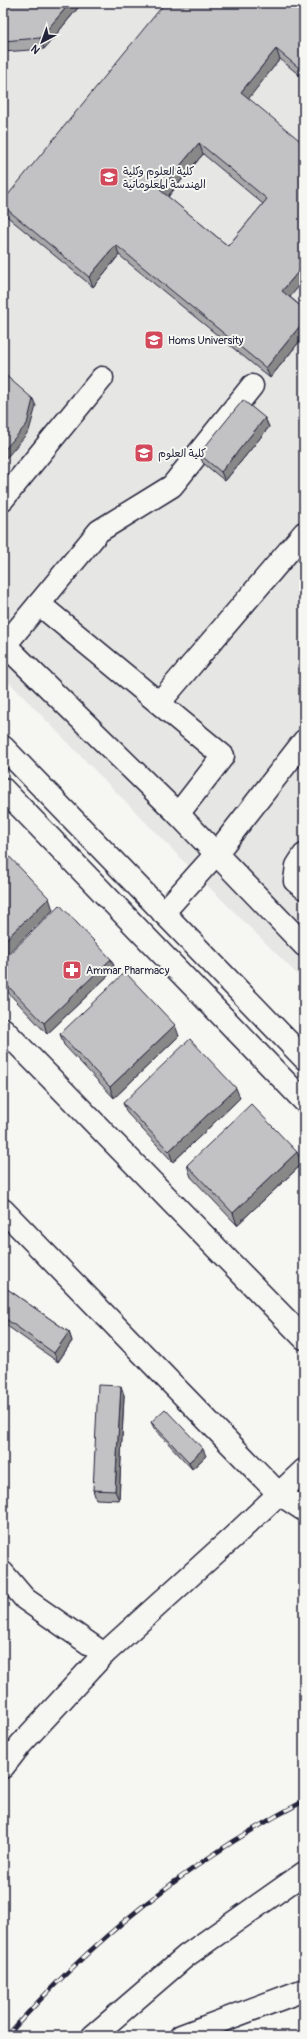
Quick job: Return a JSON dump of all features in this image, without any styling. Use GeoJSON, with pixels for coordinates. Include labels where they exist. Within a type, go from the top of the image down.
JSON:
{"type":"FeatureCollection","features":[{"type":"Feature","properties":{"kind":"main road"},"geometry":{"type":"LineString","coordinates":[[3,499],[102,378]]}},
{"type":"Feature","properties":{"kind":"main road"},"geometry":{"type":"LineString","coordinates":[[252,386],[172,486],[99,531],[4,644],[178,814],[304,944]]}},
{"type":"Feature","properties":{"kind":"main road"},"geometry":{"type":"LineString","coordinates":[[159,703],[304,533]]}},
{"type":"Feature","properties":{"kind":"main road"},"geometry":{"type":"LineString","coordinates":[[39,604],[223,756],[178,814]]}},
{"type":"Feature","properties":{"kind":"main road"},"geometry":{"type":"LineString","coordinates":[[163,912],[216,854],[304,742]]}},
{"type":"Feature","properties":{"kind":"main road"},"geometry":{"type":"LineString","coordinates":[[3,747],[304,1058]]}},
{"type":"Feature","properties":{"kind":"main road"},"geometry":{"type":"LineString","coordinates":[[3,789],[304,1101]]}},
{"type":"Feature","properties":{"kind":"main road"},"geometry":{"type":"LineString","coordinates":[[304,855],[297,866],[295,881],[304,888]]}},
{"type":"Feature","properties":{"kind":"main road"},"geometry":{"type":"LineString","coordinates":[[3,1029],[304,1338]]}},
{"type":"Feature","properties":{"kind":"main road"},"geometry":{"type":"LineString","coordinates":[[3,1210],[278,1493],[304,1510]]}},
{"type":"Feature","properties":{"kind":"main road"},"geometry":{"type":"LineString","coordinates":[[3,1768],[21,1744],[104,1654],[233,1537],[304,1470]]}},
{"type":"Feature","properties":{"kind":"main road"},"geometry":{"type":"LineString","coordinates":[[3,1573],[25,1599],[104,1654]]}},
{"type":"Feature","properties":{"kind":"main road"},"geometry":{"type":"LineString","coordinates":[[93,2036],[186,1956],[304,1873]]}},
{"type":"Feature","properties":{"kind":"main road"},"geometry":{"type":"LineString","coordinates":[[181,2036],[304,1990]]}},
{"type":"Feature","properties":{"kind":"shaded area","name":"Homs University"},"geometry":{"type":"Polygon","coordinates":[[[3,3],[304,3],[304,981],[197,875],[3,676],[3,3]]]}},
{"type":"Feature","properties":{"kind":"building"},"geometry":{"type":"Polygon","coordinates":[[[3,3],[70,3],[40,38],[3,41],[3,3]]]}},
{"type":"Feature","properties":{"kind":"building","name":"كلية العلوم وكلية الهندسة المعلوماتية"},"geometry":{"type":"Polygon","coordinates":[[[165,3],[304,3],[304,72],[276,49],[241,92],[304,144],[304,265],[282,291],[304,309],[304,321],[266,368],[116,245],[89,277],[3,206],[3,201],[165,3]],[[199,143],[160,190],[228,246],[267,199],[199,143]]]}},
{"type":"Feature","properties":{"kind":"building"},"geometry":{"type":"Polygon","coordinates":[[[3,373],[33,399],[27,424],[3,451],[3,373]]]}},
{"type":"Feature","properties":{"kind":"building"},"geometry":{"type":"Polygon","coordinates":[[[243,400],[265,418],[221,472],[199,454],[243,400]]]}},
{"type":"Feature","properties":{"kind":"building"},"geometry":{"type":"Polygon","coordinates":[[[3,850],[49,898],[3,942],[3,850]]]}},
{"type":"Feature","properties":{"kind":"building"},"geometry":{"type":"Polygon","coordinates":[[[60,905],[111,959],[44,1023],[3,981],[3,960],[60,905]]]}},
{"type":"Feature","properties":{"kind":"building"},"geometry":{"type":"Polygon","coordinates":[[[125,972],[175,1025],[110,1087],[60,1034],[125,972]]]}},
{"type":"Feature","properties":{"kind":"building"},"geometry":{"type":"Polygon","coordinates":[[[190,1039],[236,1088],[169,1151],[123,1103],[190,1039]]]}},
{"type":"Feature","properties":{"kind":"building"},"geometry":{"type":"Polygon","coordinates":[[[251,1104],[297,1152],[233,1213],[187,1165],[251,1104]]]}},
{"type":"Feature","properties":{"kind":"building"},"geometry":{"type":"Polygon","coordinates":[[[3,1286],[69,1332],[54,1353],[3,1317],[3,1286]]]}},
{"type":"Feature","properties":{"kind":"building"},"geometry":{"type":"Polygon","coordinates":[[[98,1385],[121,1386],[115,1491],[93,1490],[98,1385]]]}},
{"type":"Feature","properties":{"kind":"building"},"geometry":{"type":"Polygon","coordinates":[[[165,1409],[203,1449],[189,1462],[151,1422],[165,1409]]]}},
{"type":"Feature","properties":{"kind":"railway"},"geometry":{"type":"LineString","coordinates":[[7,2036],[73,1967],[108,1935],[145,1905],[222,1849],[262,1824],[304,1801]]}},
{"type":"Feature","properties":{"kind":"place","name":"كلية العلوم وكلية الهندسة المعلوماتية"},"geometry":{"type":"Point","coordinates":[109,177]}},
{"type":"Feature","properties":{"kind":"place","name":"Homs University"},"geometry":{"type":"Point","coordinates":[154,340]}},
{"type":"Feature","properties":{"kind":"place","name":"كلية العلوم"},"geometry":{"type":"Point","coordinates":[144,453]}},
{"type":"Feature","properties":{"kind":"place","name":"Ammar Pharmacy"},"geometry":{"type":"Point","coordinates":[72,970]}}]}
